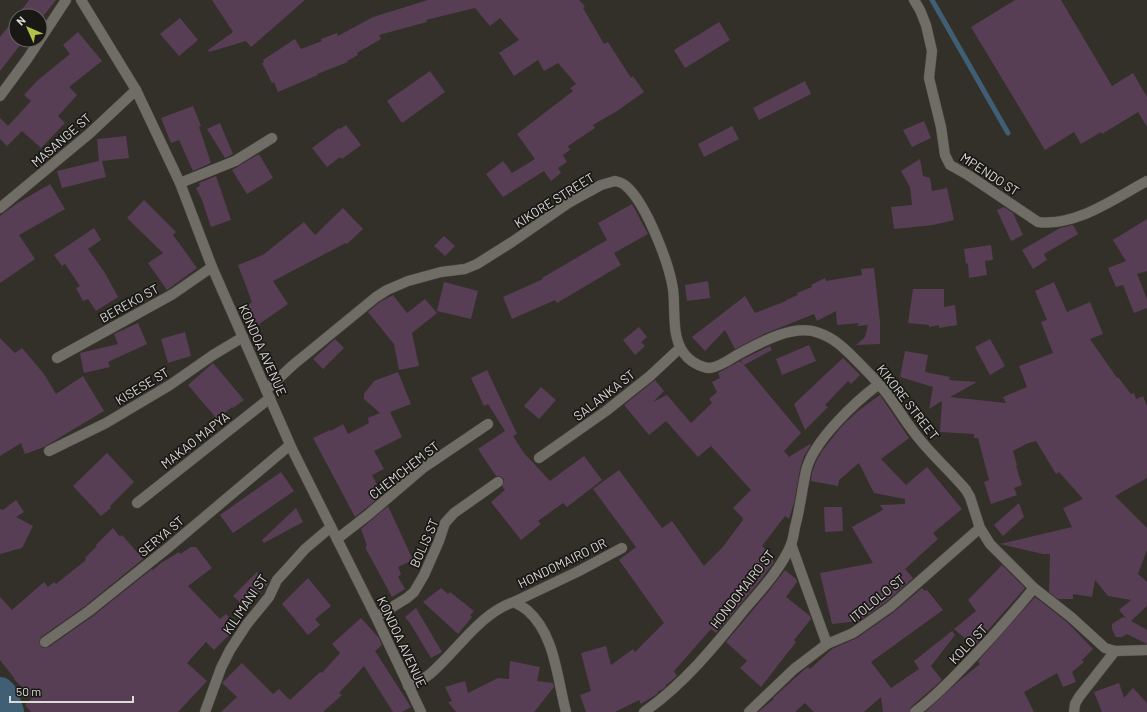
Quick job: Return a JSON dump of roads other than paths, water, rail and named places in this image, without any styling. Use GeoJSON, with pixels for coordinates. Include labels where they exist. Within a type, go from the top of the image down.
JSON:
{"type":"FeatureCollection","features":[{"type":"Feature","properties":{"kind":"street"},"geometry":{"type":"LineString","coordinates":[[0,96],[28,58],[66,0]]}},
{"type":"Feature","properties":{"kind":"street","name":"KONDOA AVENUE"},"geometry":{"type":"LineString","coordinates":[[81,0],[136,90],[180,183],[212,267],[290,445],[376,617],[419,709]]}},
{"type":"Feature","properties":{"kind":"street","name":"MPENDO ST"},"geometry":{"type":"LineString","coordinates":[[914,0],[926,24],[932,51],[929,78],[941,127],[945,155],[950,165],[968,175],[1038,222],[1049,223],[1087,213],[1147,180]]}},
{"type":"Feature","properties":{"kind":"street","name":"MASANGE ST"},"geometry":{"type":"LineString","coordinates":[[0,208],[88,134],[136,90]]}},
{"type":"Feature","properties":{"kind":"street"},"geometry":{"type":"LineString","coordinates":[[180,183],[235,161],[272,138]]}},
{"type":"Feature","properties":{"kind":"street","name":"KIKORE STREET"},"geometry":{"type":"LineString","coordinates":[[268,394],[294,365],[376,297],[387,290],[418,278],[477,264],[570,202],[601,185],[615,180],[627,187],[638,202],[657,238],[669,270],[673,290],[677,339],[680,348],[688,358],[694,363],[708,368],[717,366],[759,344],[796,330],[817,332],[827,336],[844,347],[879,384],[921,442],[966,490],[970,497],[980,528],[984,536],[997,552],[1034,588],[1076,621],[1105,648],[1115,651],[1147,650]]}},
{"type":"Feature","properties":{"kind":"street","name":"BEREKO ST"},"geometry":{"type":"LineString","coordinates":[[57,358],[173,294],[212,267]]}},
{"type":"Feature","properties":{"kind":"street","name":"KISESE ST"},"geometry":{"type":"LineString","coordinates":[[49,450],[106,422],[170,385],[243,336]]}},
{"type":"Feature","properties":{"kind":"street","name":"SALANKA ST"},"geometry":{"type":"LineString","coordinates":[[539,458],[606,411],[650,376],[680,348]]}},
{"type":"Feature","properties":{"kind":"street","name":"HONDOMAIRO ST"},"geometry":{"type":"LineString","coordinates":[[644,712],[671,692],[724,635],[777,569],[791,544],[807,469],[812,455],[820,443],[850,409],[879,384]]}},
{"type":"Feature","properties":{"kind":"street","name":"MAKAO MAPYA"},"geometry":{"type":"LineString","coordinates":[[137,503],[268,394]]}},
{"type":"Feature","properties":{"kind":"street","name":"CHEMCHEM ST"},"geometry":{"type":"LineString","coordinates":[[337,539],[368,515],[423,468],[488,424]]}},
{"type":"Feature","properties":{"kind":"street","name":"SERYA ST"},"geometry":{"type":"LineString","coordinates":[[45,642],[89,611],[169,548],[290,445]]}},
{"type":"Feature","properties":{"kind":"street","name":"BOLIS ST"},"geometry":{"type":"LineString","coordinates":[[376,617],[414,592],[424,576],[446,523],[454,513],[498,482]]}},
{"type":"Feature","properties":{"kind":"street","name":"KILIMANI ST"},"geometry":{"type":"LineString","coordinates":[[205,712],[221,668],[230,650],[247,624],[269,597],[277,580],[305,549],[331,527]]}},
{"type":"Feature","properties":{"kind":"street","name":"ITOLOLO ST"},"geometry":{"type":"LineString","coordinates":[[748,712],[794,669],[827,644],[853,633],[890,607],[980,528]]}},
{"type":"Feature","properties":{"kind":"street"},"geometry":{"type":"LineString","coordinates":[[791,544],[827,644]]}},
{"type":"Feature","properties":{"kind":"street","name":"HONDOMAIRO DR"},"geometry":{"type":"LineString","coordinates":[[514,602],[579,571],[622,548]]}},
{"type":"Feature","properties":{"kind":"street","name":"KOLO ST"},"geometry":{"type":"LineString","coordinates":[[914,712],[928,702],[961,670],[1005,624],[1034,588]]}},
{"type":"Feature","properties":{"kind":"street"},"geometry":{"type":"LineString","coordinates":[[408,686],[428,676],[491,613],[514,602],[526,609],[544,630],[550,647],[566,712]]}},
{"type":"Feature","properties":{"kind":"street"},"geometry":{"type":"LineString","coordinates":[[1074,712],[1075,704],[1079,697],[1115,651]]}},
{"type":"Feature","properties":{"kind":"street"},"geometry":{"type":"LineString","coordinates":[[408,712],[419,709]]}},
{"type":"Feature","properties":{"kind":"waterway"},"geometry":{"type":"LineString","coordinates":[[932,0],[1008,133]]}},
{"type":"Feature","properties":{"kind":"waterway"},"geometry":{"type":"LineString","coordinates":[[0,692],[3,695],[9,712]]}}]}
